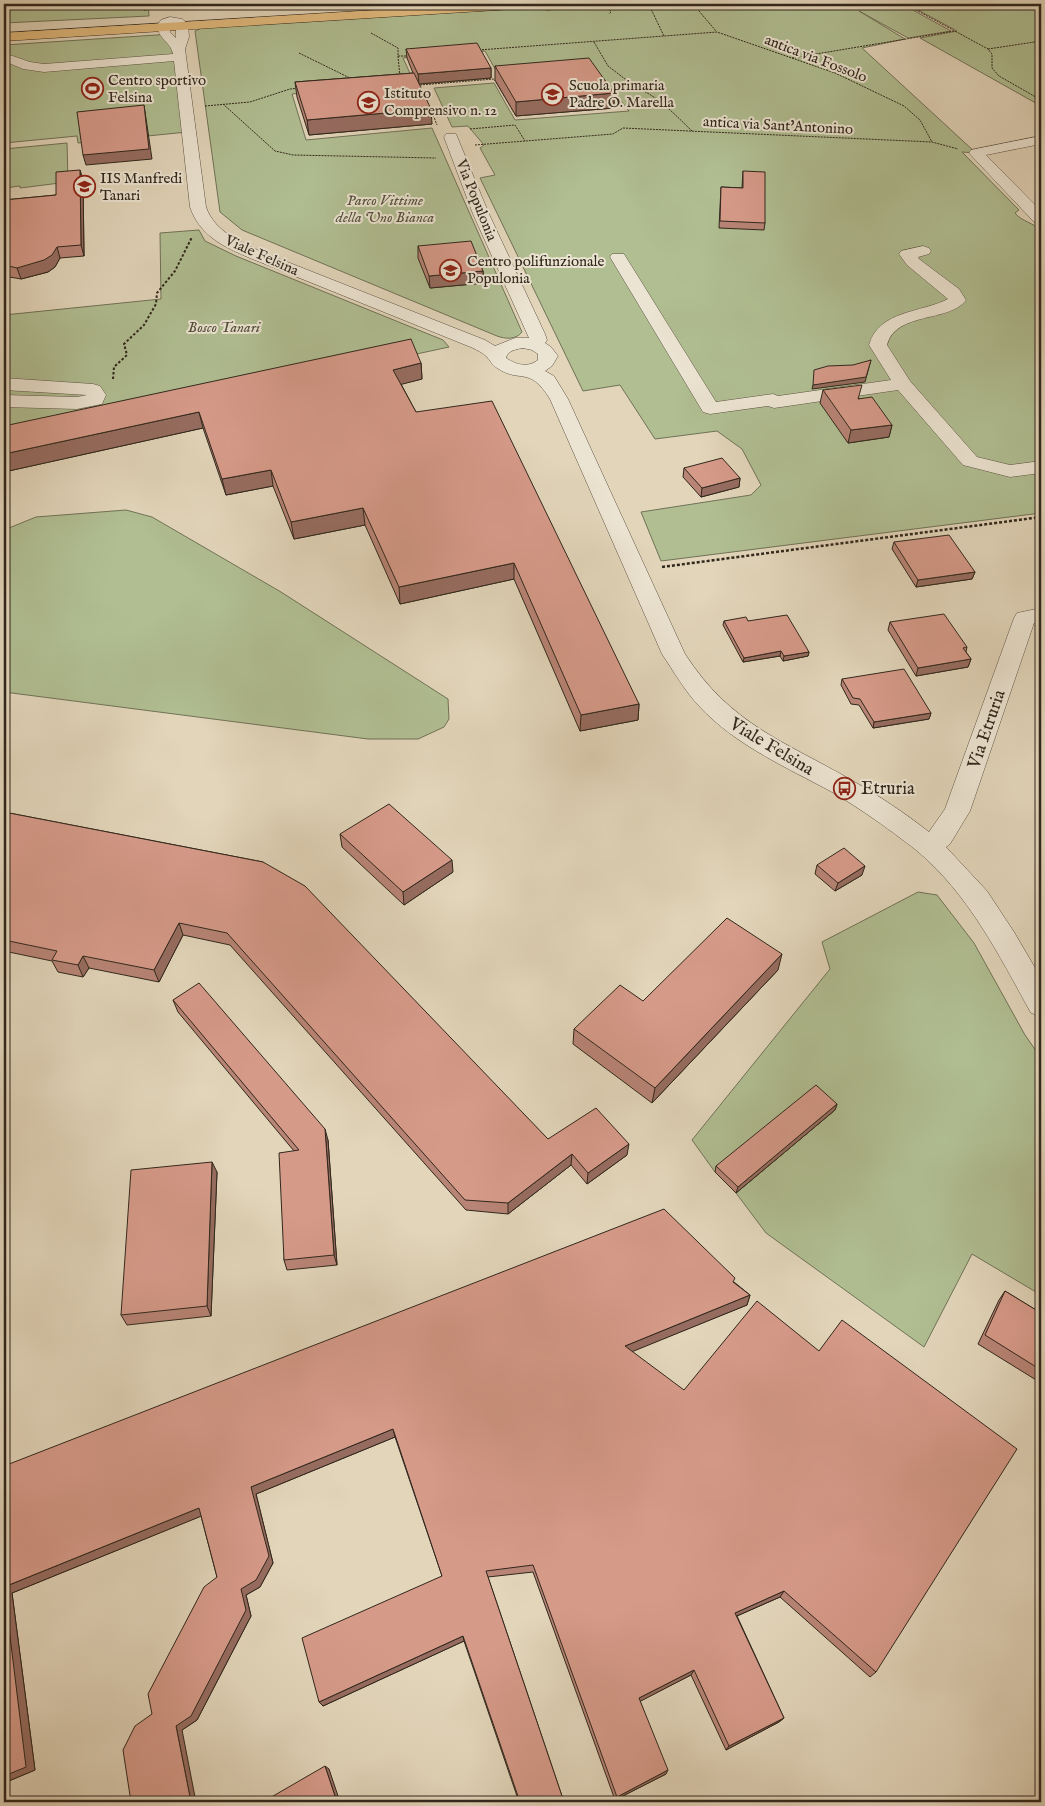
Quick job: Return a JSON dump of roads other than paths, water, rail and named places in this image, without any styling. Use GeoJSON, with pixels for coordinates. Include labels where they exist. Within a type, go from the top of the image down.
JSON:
{"type":"FeatureCollection","features":[{"type":"Feature","properties":{"kind":"main road"},"geometry":{"type":"LineString","coordinates":[[4,37],[434,4]]}},
{"type":"Feature","properties":{"kind":"main road"},"geometry":{"type":"LineString","coordinates":[[4,30],[173,24],[528,4]]}},
{"type":"Feature","properties":{"kind":"street","name":"Viale Felsina"},"geometry":{"type":"LineString","coordinates":[[179,53],[166,36],[173,24],[183,37],[179,53],[198,207],[200,215],[212,230],[224,240],[256,255],[479,344],[501,351],[497,359],[505,366],[540,371],[560,398],[674,654],[687,679],[709,704],[745,733],[845,788],[890,817],[928,846],[970,890],[997,929],[1041,1004]]}},
{"type":"Feature","properties":{"kind":"street"},"geometry":{"type":"LineString","coordinates":[[4,57],[28,66],[44,68],[179,53]]}},
{"type":"Feature","properties":{"kind":"street","name":"Via Populonia"},"geometry":{"type":"LineString","coordinates":[[445,133],[536,334],[538,340],[536,345]]}},
{"type":"Feature","properties":{"kind":"street"},"geometry":{"type":"LineString","coordinates":[[1041,140],[976,153],[1041,220]]}},
{"type":"Feature","properties":{"kind":"street"},"geometry":{"type":"LineString","coordinates":[[923,251],[906,254],[913,262],[952,293],[957,300],[953,304],[896,322],[887,327],[878,338],[878,345],[903,384],[970,461],[1010,471],[1041,467]]}},
{"type":"Feature","properties":{"kind":"street"},"geometry":{"type":"LineString","coordinates":[[618,257],[710,408],[903,384]]}},
{"type":"Feature","properties":{"kind":"street"},"geometry":{"type":"LineString","coordinates":[[501,351],[519,343],[536,345]]}},
{"type":"Feature","properties":{"kind":"street","name":"Viale Felsina"},"geometry":{"type":"LineString","coordinates":[[536,345],[547,351],[549,356],[540,371]]}},
{"type":"Feature","properties":{"kind":"street"},"geometry":{"type":"LineString","coordinates":[[4,384],[93,390],[98,397],[89,402],[77,403],[4,401]]}},
{"type":"Feature","properties":{"kind":"street","name":"Via Etruria"},"geometry":{"type":"LineString","coordinates":[[928,846],[941,837],[957,811],[1025,618],[1041,616]]}},
{"type":"Feature","properties":{"kind":"place","name":"Centro sportivo Felsina"},"geometry":{"type":"Point","coordinates":[92,89]}},
{"type":"Feature","properties":{"kind":"place","name":"Scuola primaria Padre O. Marella"},"geometry":{"type":"Point","coordinates":[553,94]}},
{"type":"Feature","properties":{"kind":"place","name":"Istituto Comprensivo n. 12"},"geometry":{"type":"Point","coordinates":[368,102]}},
{"type":"Feature","properties":{"kind":"place","name":"IIS Manfredi Tanari"},"geometry":{"type":"Point","coordinates":[84,187]}},
{"type":"Feature","properties":{"kind":"place","name":"Centro polifunzionale Populonia"},"geometry":{"type":"Point","coordinates":[451,270]}},
{"type":"Feature","properties":{"kind":"place","name":"Etruria"},"geometry":{"type":"Point","coordinates":[845,788]}},
{"type":"Feature","properties":{"kind":"park label","name":"Parco Vittime della Uno Bianca"},"geometry":{"type":"Point","coordinates":[385,208]}},
{"type":"Feature","properties":{"kind":"park label","name":"Bosco Tanari"},"geometry":{"type":"Point","coordinates":[224,327]}}]}
